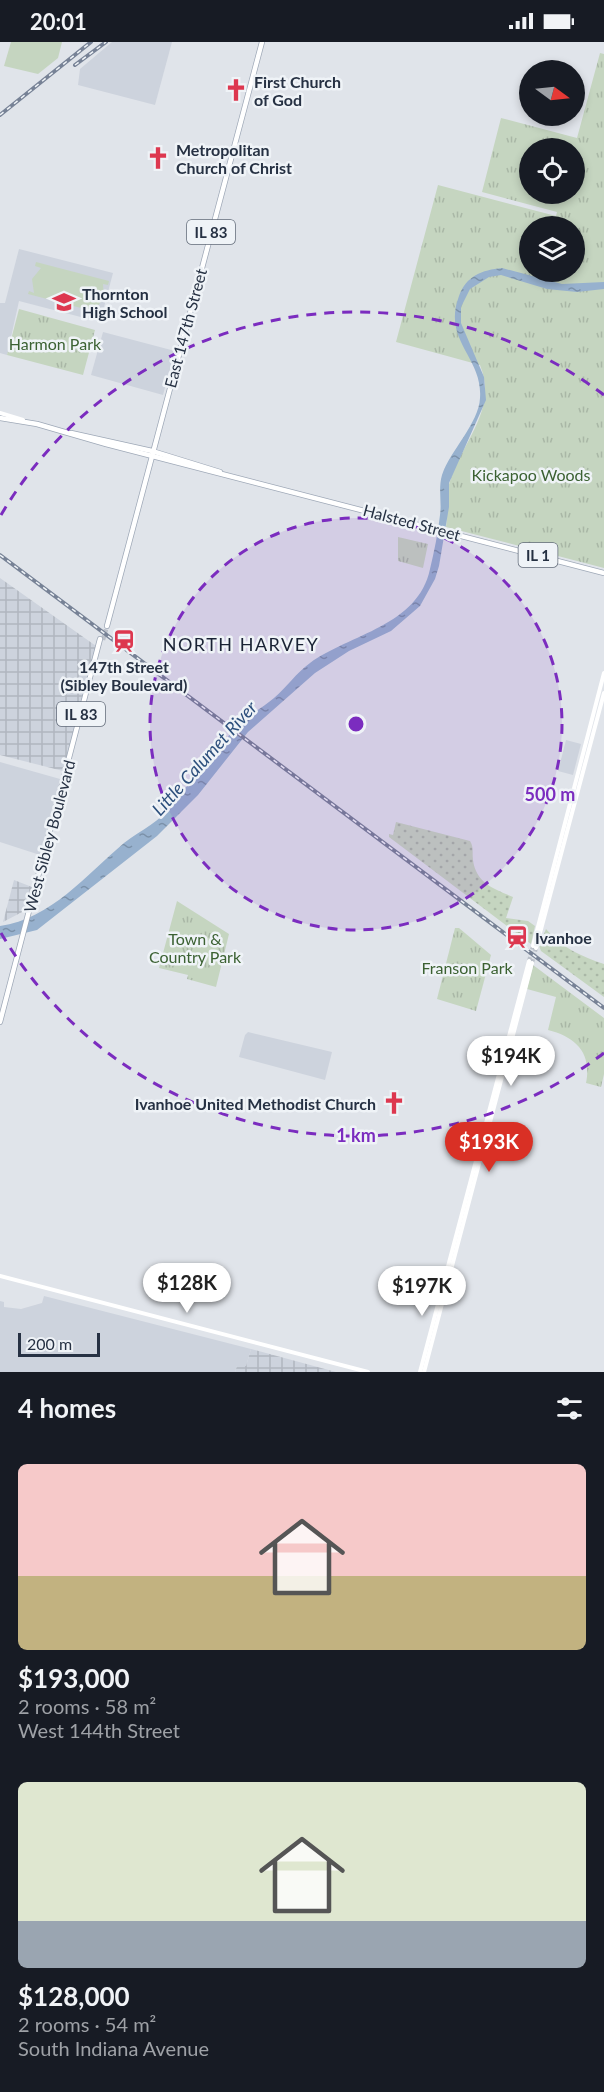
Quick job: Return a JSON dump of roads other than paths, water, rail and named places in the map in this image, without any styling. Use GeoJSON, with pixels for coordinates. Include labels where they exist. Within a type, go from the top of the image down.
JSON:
{"type":"FeatureCollection","features":[{"type":"Feature","properties":{"kind":"main road","name":"East 147th Street"},"geometry":{"type":"LineString","coordinates":[[106,625],[262,42]]}},
{"type":"Feature","properties":{"kind":"main road","name":"Halsted Street"},"geometry":{"type":"LineString","coordinates":[[0,418],[24,420],[604,573]]}},
{"type":"Feature","properties":{"kind":"main road","name":"West Sibley Boulevard"},"geometry":{"type":"LineString","coordinates":[[0,1022],[102,640]]}},
{"type":"Feature","properties":{"kind":"street"},"geometry":{"type":"LineString","coordinates":[[0,413],[24,420]]}},
{"type":"Feature","properties":{"kind":"street"},"geometry":{"type":"LineString","coordinates":[[604,673],[535,947],[604,693]]}},
{"type":"Feature","properties":{"kind":"street"},"geometry":{"type":"LineString","coordinates":[[424,1372],[530,962]]}},
{"type":"Feature","properties":{"kind":"street"},"geometry":{"type":"LineString","coordinates":[[420,1372],[461,1225]]}},
{"type":"Feature","properties":{"kind":"street"},"geometry":{"type":"LineString","coordinates":[[0,1276],[368,1372]]}},
{"type":"Feature","properties":{"kind":"water"},"geometry":{"type":"Polygon","coordinates":[[[502,268],[519,273],[519,280],[501,275],[489,277],[470,289],[461,307],[461,323],[484,377],[486,400],[449,483],[449,507],[439,566],[435,579],[420,606],[391,631],[349,651],[315,673],[248,732],[198,795],[157,836],[37,930],[0,939],[0,926],[36,915],[52,905],[124,843],[163,815],[174,803],[173,796],[194,779],[224,745],[232,731],[274,698],[305,667],[326,653],[397,616],[412,604],[423,588],[430,569],[439,522],[442,475],[475,417],[480,398],[476,371],[459,337],[455,312],[459,296],[466,283],[476,275],[502,268]]]}},
{"type":"Feature","properties":{"kind":"water"},"geometry":{"type":"Polygon","coordinates":[[[524,282],[562,284],[604,282],[604,289],[577,292],[547,289],[524,282]]]}},
{"type":"Feature","properties":{"kind":"tunnel"},"geometry":{"type":"LineString","coordinates":[[103,640],[107,626]]}},
{"type":"Feature","properties":{"kind":"tunnel"},"geometry":{"type":"LineString","coordinates":[[529,961],[533,946]]}},
{"type":"Feature","properties":{"kind":"tunnel"},"geometry":{"type":"LineString","coordinates":[[532,963],[536,948]]}},
{"type":"Feature","properties":{"kind":"railway"},"geometry":{"type":"LineString","coordinates":[[0,115],[91,42]]}},
{"type":"Feature","properties":{"kind":"railway"},"geometry":{"type":"LineString","coordinates":[[75,65],[106,42]]}},
{"type":"Feature","properties":{"kind":"railway"},"geometry":{"type":"LineString","coordinates":[[0,555],[604,1008]]}},
{"type":"Feature","properties":{"kind":"place","name":"First Church of God"},"geometry":{"type":"Point","coordinates":[236,90]}},
{"type":"Feature","properties":{"kind":"place","name":"Metropolitan Church of Christ"},"geometry":{"type":"Point","coordinates":[158,158]}},
{"type":"Feature","properties":{"kind":"place","name":"Thornton High School"},"geometry":{"type":"Point","coordinates":[64,302]}},
{"type":"Feature","properties":{"kind":"place","name":"147th Street (Sibley Boulevard)"},"geometry":{"type":"Point","coordinates":[124,641]}},
{"type":"Feature","properties":{"kind":"place","name":"Ivanhoe"},"geometry":{"type":"Point","coordinates":[517,937]}},
{"type":"Feature","properties":{"kind":"place","name":"Ivanhoe United Methodist Church"},"geometry":{"type":"Point","coordinates":[394,1103]}},
{"type":"Feature","properties":{"kind":"district","name":"NORTH HARVEY"},"geometry":{"type":"Point","coordinates":[241,644]}},
{"type":"Feature","properties":{"kind":"park label","name":"Harmon Park"},"geometry":{"type":"Point","coordinates":[55,343]}},
{"type":"Feature","properties":{"kind":"park label","name":"Kickapoo Woods"},"geometry":{"type":"Point","coordinates":[531,474]}},
{"type":"Feature","properties":{"kind":"park label","name":"Town & Country Park"},"geometry":{"type":"Point","coordinates":[195,947]}},
{"type":"Feature","properties":{"kind":"park label","name":"Franson Park"},"geometry":{"type":"Point","coordinates":[467,967]}},
{"type":"Feature","properties":{"kind":"water label","name":"Little Calumet River"},"geometry":{"type":"Point","coordinates":[204,758]}}]}
